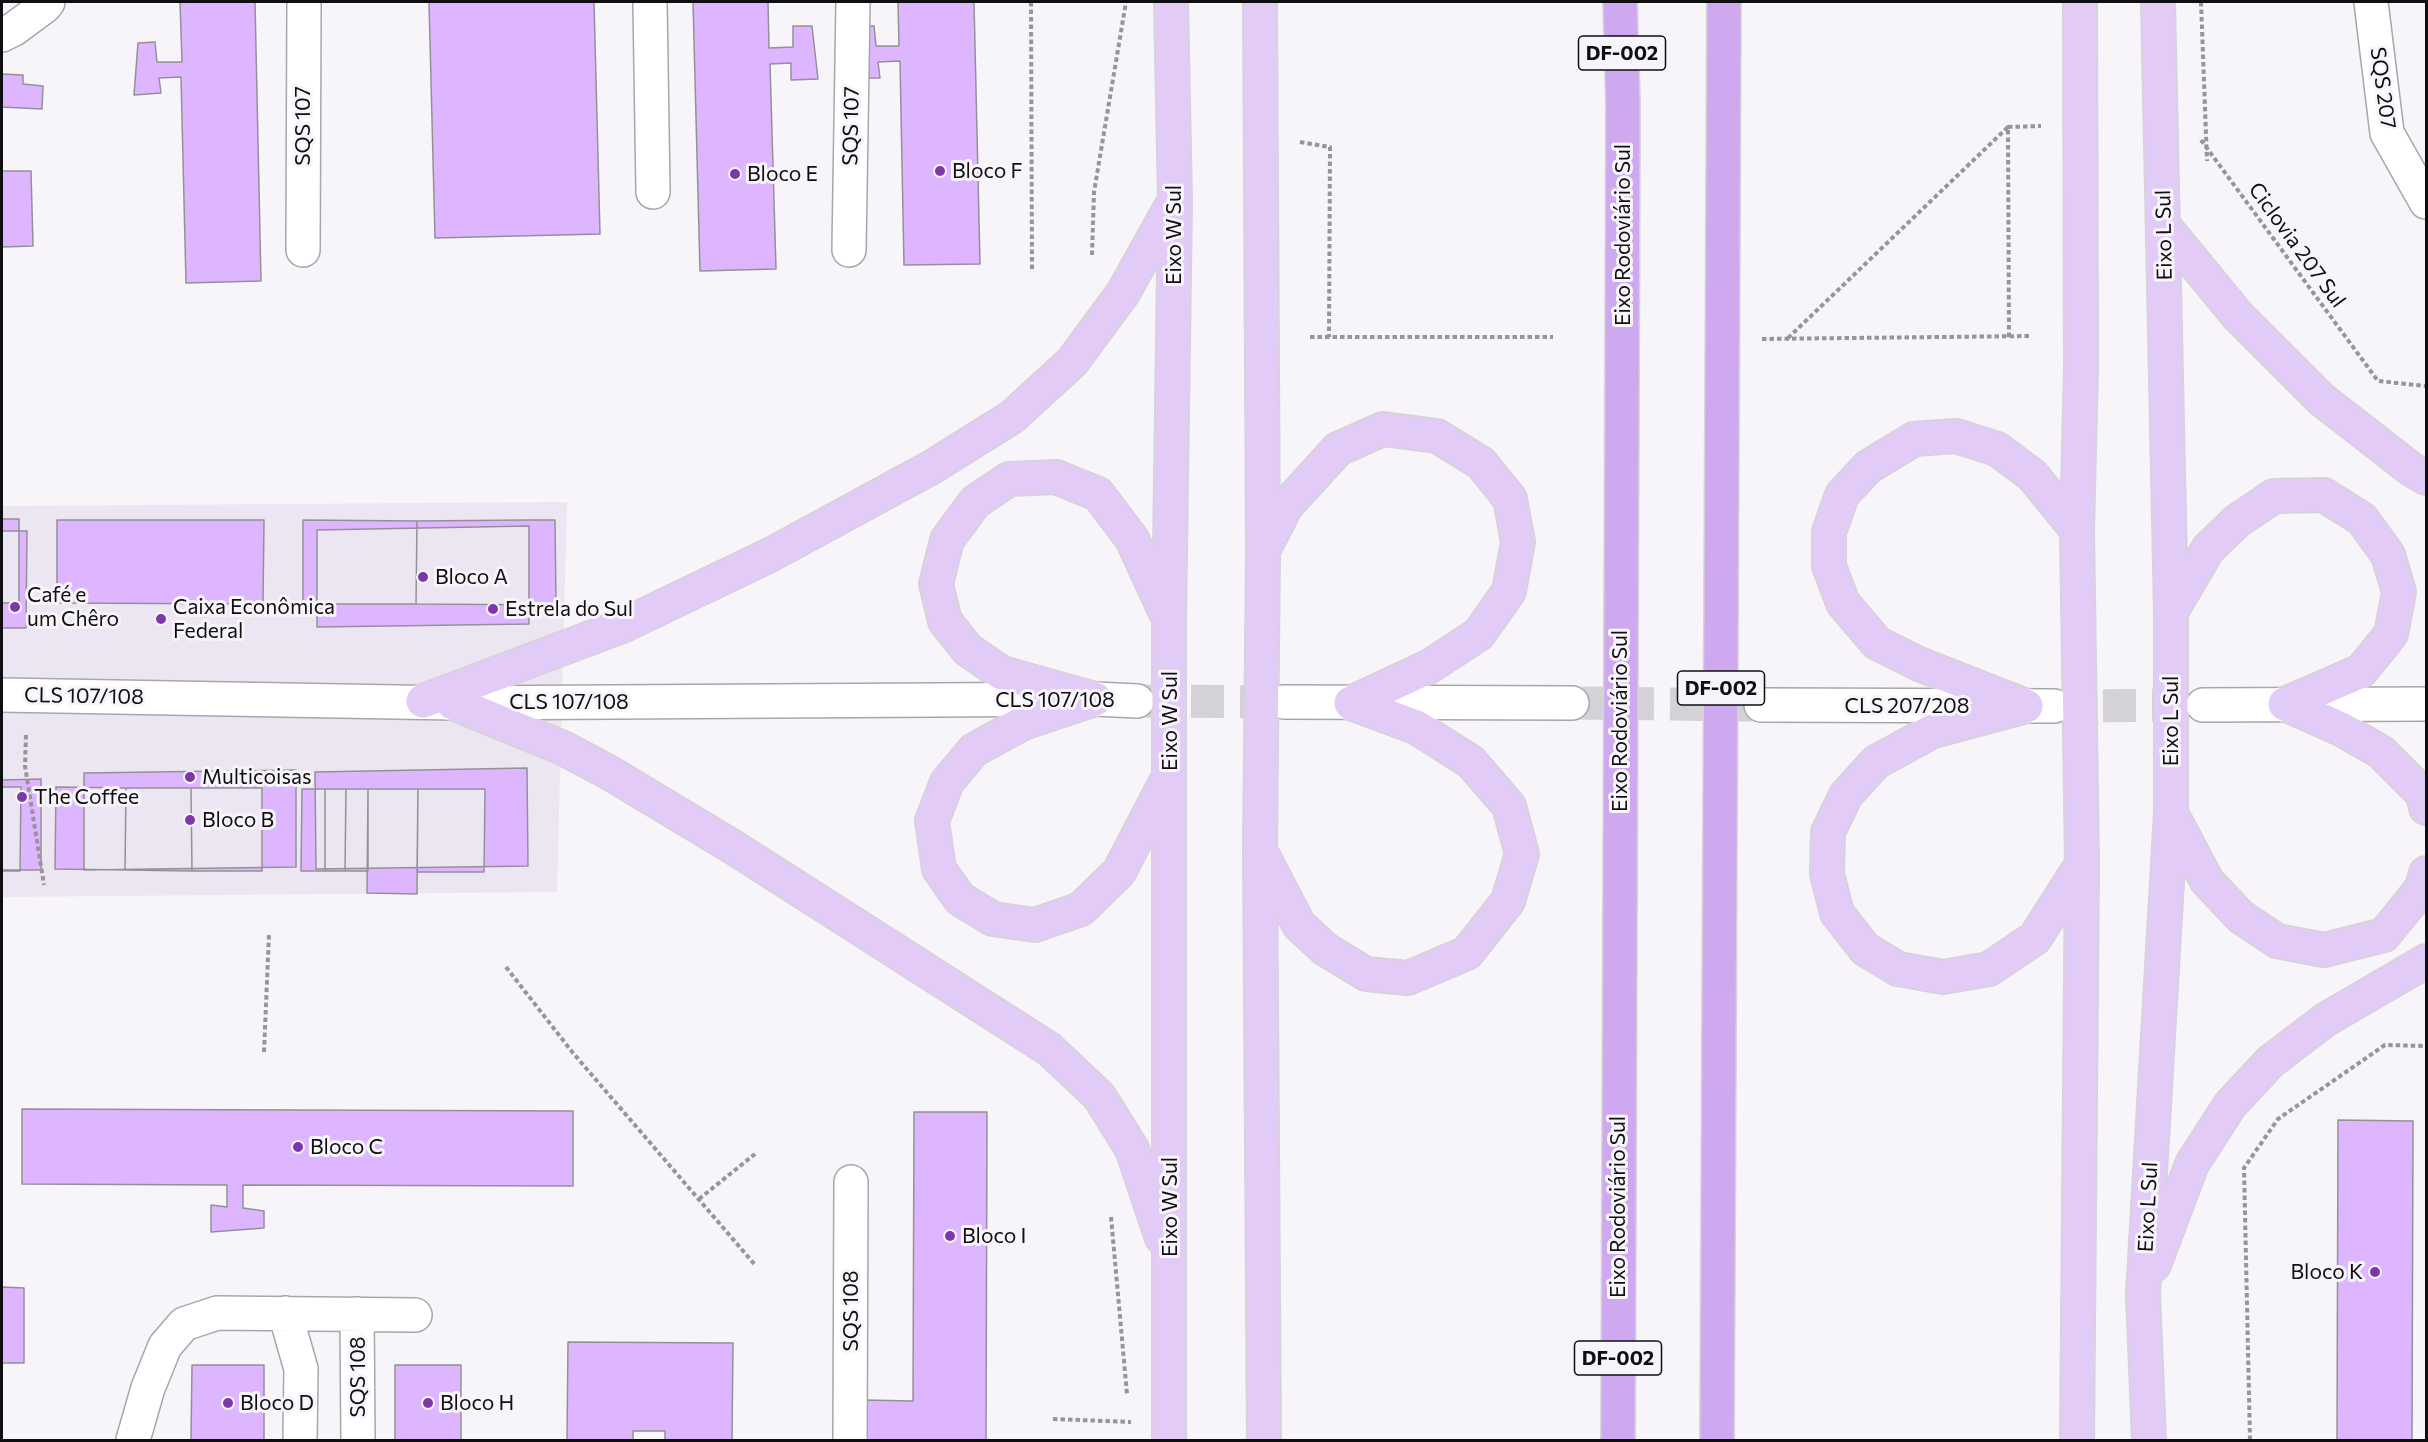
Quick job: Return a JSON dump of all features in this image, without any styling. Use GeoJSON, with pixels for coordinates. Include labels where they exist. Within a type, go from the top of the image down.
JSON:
{"type":"FeatureCollection","features":[{"type":"Feature","properties":{"kind":"highway","name":"Eixo Rodoviário Sul"},"geometry":{"type":"LineString","coordinates":[[1618,1440],[1623,105],[1620,2]]}},
{"type":"Feature","properties":{"kind":"highway","name":"DF-002"},"geometry":{"type":"LineString","coordinates":[[1718,1440],[1724,2]]}},
{"type":"Feature","properties":{"kind":"main road","name":"Eixo W Sul"},"geometry":{"type":"LineString","coordinates":[[1169,1432],[1171,771],[1169,620],[1175,201],[1171,2]]}},
{"type":"Feature","properties":{"kind":"main road"},"geometry":{"type":"LineString","coordinates":[[1260,2],[1263,551],[1260,849],[1264,1440]]}},
{"type":"Feature","properties":{"kind":"main road"},"geometry":{"type":"LineString","coordinates":[[2077,1440],[2082,864],[2077,530],[2081,368],[2080,2]]}},
{"type":"Feature","properties":{"kind":"main road","name":"Eixo L Sul"},"geometry":{"type":"LineString","coordinates":[[2149,1440],[2143,1294],[2171,813],[2171,612],[2158,2]]}},
{"type":"Feature","properties":{"kind":"main road"},"geometry":{"type":"LineString","coordinates":[[438,702],[622,626],[749,565],[932,467],[1012,417],[1072,362],[1123,293],[1175,201]]}},
{"type":"Feature","properties":{"kind":"main road"},"geometry":{"type":"LineString","coordinates":[[2164,226],[2238,316],[2321,399],[2411,469],[2427,478]]}},
{"type":"Feature","properties":{"kind":"main road"},"geometry":{"type":"LineString","coordinates":[[1263,551],[1286,506],[1338,449],[1383,429],[1437,436],[1481,463],[1510,499],[1518,542],[1509,591],[1479,634],[1430,666],[1351,703]]}},
{"type":"Feature","properties":{"kind":"main road"},"geometry":{"type":"LineString","coordinates":[[2040,706],[1919,664],[1877,643],[1843,603],[1829,566],[1829,532],[1842,495],[1868,467],[1914,439],[1956,436],[1996,449],[2032,475],[2077,530]]}},
{"type":"Feature","properties":{"kind":"main road"},"geometry":{"type":"LineString","coordinates":[[1095,699],[1002,673],[968,650],[945,621],[936,584],[947,540],[975,502],[1009,479],[1056,477],[1098,494],[1132,539],[1169,620]]}},
{"type":"Feature","properties":{"kind":"main road"},"geometry":{"type":"LineString","coordinates":[[2171,612],[2208,549],[2237,521],[2274,496],[2324,495],[2362,519],[2388,555],[2399,592],[2391,634],[2361,671],[2285,704]]}},
{"type":"Feature","properties":{"kind":"main road"},"geometry":{"type":"LineString","coordinates":[[1095,699],[1023,723],[974,750],[947,782],[933,821],[939,869],[960,899],[993,920],[1035,925],[1081,909],[1119,872],[1171,771]]}},
{"type":"Feature","properties":{"kind":"main road"},"geometry":{"type":"LineString","coordinates":[[438,702],[552,743],[610,773],[733,847],[1049,1050],[1099,1096],[1132,1149],[1170,1265]]}},
{"type":"Feature","properties":{"kind":"main road"},"geometry":{"type":"LineString","coordinates":[[1260,849],[1299,925],[1325,949],[1366,974],[1408,978],[1467,953],[1508,901],[1522,854],[1509,806],[1471,762],[1416,727],[1351,703]]}},
{"type":"Feature","properties":{"kind":"main road"},"geometry":{"type":"LineString","coordinates":[[2285,704],[2341,729],[2381,752],[2423,794],[2427,808]]}},
{"type":"Feature","properties":{"kind":"main road"},"geometry":{"type":"LineString","coordinates":[[2040,706],[1932,731],[1876,762],[1846,795],[1828,832],[1827,874],[1837,913],[1865,949],[1898,969],[1943,977],[1989,969],[2036,938],[2082,864]]}},
{"type":"Feature","properties":{"kind":"main road"},"geometry":{"type":"LineString","coordinates":[[2171,813],[2207,881],[2241,917],[2277,941],[2324,950],[2384,935],[2422,888],[2427,873]]}},
{"type":"Feature","properties":{"kind":"main road"},"geometry":{"type":"LineString","coordinates":[[2143,1294],[2192,1164],[2230,1105],[2270,1062],[2325,1020],[2427,961]]}},
{"type":"Feature","properties":{"kind":"street"},"geometry":{"type":"LineString","coordinates":[[2,35],[22,24],[48,2]]}},
{"type":"Feature","properties":{"kind":"street","name":"SQS 107"},"geometry":{"type":"LineString","coordinates":[[303,250],[304,2]]}},
{"type":"Feature","properties":{"kind":"street"},"geometry":{"type":"LineString","coordinates":[[650,2],[653,192]]}},
{"type":"Feature","properties":{"kind":"street","name":"SQS 107"},"geometry":{"type":"LineString","coordinates":[[849,250],[853,2]]}},
{"type":"Feature","properties":{"kind":"street","name":"SQS 207"},"geometry":{"type":"LineString","coordinates":[[2371,2],[2387,132],[2427,202]]}},
{"type":"Feature","properties":{"kind":"street","name":"CLS 107/108"},"geometry":{"type":"LineString","coordinates":[[14,695],[438,702],[1095,699],[1137,701]]}},
{"type":"Feature","properties":{"kind":"street"},"geometry":{"type":"LineString","coordinates":[[1284,702],[1572,703]]}},
{"type":"Feature","properties":{"kind":"street"},"geometry":{"type":"LineString","coordinates":[[2203,705],[2427,704]]}},
{"type":"Feature","properties":{"kind":"street","name":"CLS 207/208"},"geometry":{"type":"LineString","coordinates":[[1761,705],[2040,706]]}},
{"type":"Feature","properties":{"kind":"street","name":"SQS 108"},"geometry":{"type":"LineString","coordinates":[[850,1440],[851,1182]]}},
{"type":"Feature","properties":{"kind":"street","name":"SQS 108"},"geometry":{"type":"LineString","coordinates":[[133,1440],[148,1388],[165,1346],[184,1324],[217,1313],[415,1315]]}},
{"type":"Feature","properties":{"kind":"street"},"geometry":{"type":"LineString","coordinates":[[285,1313],[301,1369],[300,1440]]}},
{"type":"Feature","properties":{"kind":"street","name":"SQS 108"},"geometry":{"type":"LineString","coordinates":[[357,1314],[358,1440]]}},
{"type":"Feature","properties":{"kind":"path"},"geometry":{"type":"LineString","coordinates":[[1031,2],[1032,272]]}},
{"type":"Feature","properties":{"kind":"path"},"geometry":{"type":"LineString","coordinates":[[1092,255],[1094,192],[1126,2]]}},
{"type":"Feature","properties":{"kind":"path"},"geometry":{"type":"LineString","coordinates":[[2201,2],[2207,161]]}},
{"type":"Feature","properties":{"kind":"path"},"geometry":{"type":"LineString","coordinates":[[1788,338],[2008,127],[2081,124]]}},
{"type":"Feature","properties":{"kind":"path"},"geometry":{"type":"LineString","coordinates":[[2008,127],[2009,337]]}},
{"type":"Feature","properties":{"kind":"path"},"geometry":{"type":"LineString","coordinates":[[1262,130],[1300,142],[1330,147],[1329,337]]}},
{"type":"Feature","properties":{"kind":"path","name":"Ciclovia 207 Sul"},"geometry":{"type":"LineString","coordinates":[[2200,139],[2378,381],[2427,386]]}},
{"type":"Feature","properties":{"kind":"path"},"geometry":{"type":"LineString","coordinates":[[1762,339],[2031,336]]}},
{"type":"Feature","properties":{"kind":"path"},"geometry":{"type":"LineString","coordinates":[[1310,337],[1553,337]]}},
{"type":"Feature","properties":{"kind":"path"},"geometry":{"type":"LineString","coordinates":[[14,695],[44,885]]}},
{"type":"Feature","properties":{"kind":"path"},"geometry":{"type":"LineString","coordinates":[[264,1052],[269,934]]}},
{"type":"Feature","properties":{"kind":"path"},"geometry":{"type":"LineString","coordinates":[[506,967],[573,1053],[756,1266]]}},
{"type":"Feature","properties":{"kind":"path"},"geometry":{"type":"LineString","coordinates":[[2250,1440],[2244,1168],[2278,1119],[2385,1045],[2427,1046]]}},
{"type":"Feature","properties":{"kind":"path"},"geometry":{"type":"LineString","coordinates":[[699,1199],[755,1154]]}},
{"type":"Feature","properties":{"kind":"path"},"geometry":{"type":"LineString","coordinates":[[1110,1209],[1127,1398]]}},
{"type":"Feature","properties":{"kind":"path"},"geometry":{"type":"LineString","coordinates":[[1128,1410],[1129,1422]]}},
{"type":"Feature","properties":{"kind":"path"},"geometry":{"type":"LineString","coordinates":[[1053,1419],[1129,1422],[1169,1432]]}},
{"type":"Feature","properties":{"kind":"shaded area"},"geometry":{"type":"Polygon","coordinates":[[[567,502],[557,892],[2,897],[2,506],[567,502]]]}},
{"type":"Feature","properties":{"kind":"building"},"geometry":{"type":"Polygon","coordinates":[[[180,2],[255,2],[261,281],[186,283],[181,77],[159,78],[161,93],[134,95],[138,43],[155,42],[157,62],[182,62],[180,2]]]}},
{"type":"Feature","properties":{"kind":"building"},"geometry":{"type":"Polygon","coordinates":[[[429,2],[594,2],[600,234],[435,238],[429,2]]]}},
{"type":"Feature","properties":{"kind":"building","name":"Bloco E"},"geometry":{"type":"Polygon","coordinates":[[[693,2],[768,2],[769,48],[793,47],[793,26],[812,26],[818,79],[791,80],[791,63],[770,64],[776,269],[700,271],[693,2]]]}},
{"type":"Feature","properties":{"kind":"building","name":"Bloco F"},"geometry":{"type":"Polygon","coordinates":[[[898,2],[974,2],[980,264],[904,265],[900,61],[878,62],[880,78],[852,78],[855,26],[874,26],[876,46],[899,46],[898,2]]]}},
{"type":"Feature","properties":{"kind":"building"},"geometry":{"type":"Polygon","coordinates":[[[2,74],[23,75],[23,84],[43,86],[42,109],[2,107],[2,74]]]}},
{"type":"Feature","properties":{"kind":"building"},"geometry":{"type":"Polygon","coordinates":[[[2,171],[31,171],[33,246],[2,247],[2,171]]]}},
{"type":"Feature","properties":{"kind":"building"},"geometry":{"type":"Polygon","coordinates":[[[2,519],[19,519],[19,603],[2,603],[2,519]]]}},
{"type":"Feature","properties":{"kind":"building"},"geometry":{"type":"Polygon","coordinates":[[[57,520],[264,520],[263,604],[57,603],[57,520]]]}},
{"type":"Feature","properties":{"kind":"building"},"geometry":{"type":"Polygon","coordinates":[[[303,520],[417,521],[416,604],[303,604],[303,520]]]}},
{"type":"Feature","properties":{"kind":"building"},"geometry":{"type":"Polygon","coordinates":[[[555,520],[556,605],[416,604],[417,521],[555,520]]]}},
{"type":"Feature","properties":{"kind":"building","name":"Bloco A"},"geometry":{"type":"Polygon","coordinates":[[[529,526],[529,624],[317,627],[317,530],[529,526]]]}},
{"type":"Feature","properties":{"kind":"building"},"geometry":{"type":"Polygon","coordinates":[[[2,531],[27,531],[26,628],[2,628],[2,531]]]}},
{"type":"Feature","properties":{"kind":"building"},"geometry":{"type":"Polygon","coordinates":[[[527,768],[528,866],[316,869],[315,772],[527,768]]]}},
{"type":"Feature","properties":{"kind":"building","name":"Bloco B"},"geometry":{"type":"Polygon","coordinates":[[[296,770],[296,867],[84,870],[84,773],[296,770]]]}},
{"type":"Feature","properties":{"kind":"building"},"geometry":{"type":"Polygon","coordinates":[[[41,779],[41,870],[2,870],[2,780],[41,779]]]}},
{"type":"Feature","properties":{"kind":"building"},"geometry":{"type":"Polygon","coordinates":[[[2,787],[21,787],[20,871],[2,871],[2,787]]]}},
{"type":"Feature","properties":{"kind":"building"},"geometry":{"type":"Polygon","coordinates":[[[56,787],[126,788],[125,870],[55,869],[56,787]]]}},
{"type":"Feature","properties":{"kind":"building"},"geometry":{"type":"Polygon","coordinates":[[[126,788],[191,788],[192,871],[125,870],[126,788]]]}},
{"type":"Feature","properties":{"kind":"building"},"geometry":{"type":"Polygon","coordinates":[[[191,788],[262,788],[262,871],[192,871],[191,788]]]}},
{"type":"Feature","properties":{"kind":"building"},"geometry":{"type":"Polygon","coordinates":[[[302,789],[325,789],[325,871],[301,871],[302,789]]]}},
{"type":"Feature","properties":{"kind":"building"},"geometry":{"type":"Polygon","coordinates":[[[325,789],[346,789],[345,871],[325,871],[325,789]]]}},
{"type":"Feature","properties":{"kind":"building"},"geometry":{"type":"Polygon","coordinates":[[[346,789],[368,789],[368,871],[345,871],[346,789]]]}},
{"type":"Feature","properties":{"kind":"building"},"geometry":{"type":"Polygon","coordinates":[[[368,789],[418,789],[417,894],[367,893],[368,789]]]}},
{"type":"Feature","properties":{"kind":"building"},"geometry":{"type":"Polygon","coordinates":[[[418,789],[485,789],[484,872],[417,872],[418,789]]]}},
{"type":"Feature","properties":{"kind":"building","name":"Bloco C"},"geometry":{"type":"Polygon","coordinates":[[[22,1109],[573,1111],[573,1186],[243,1185],[243,1208],[264,1211],[264,1228],[211,1232],[211,1205],[227,1207],[227,1185],[22,1184],[22,1109]]]}},
{"type":"Feature","properties":{"kind":"building","name":"Bloco I"},"geometry":{"type":"Polygon","coordinates":[[[914,1112],[987,1112],[986,1440],[859,1440],[863,1400],[913,1401],[914,1112]]]}},
{"type":"Feature","properties":{"kind":"building","name":"Bloco K"},"geometry":{"type":"Polygon","coordinates":[[[2338,1120],[2413,1121],[2412,1440],[2337,1440],[2338,1120]]]}},
{"type":"Feature","properties":{"kind":"building"},"geometry":{"type":"Polygon","coordinates":[[[2,1287],[24,1288],[24,1363],[2,1363],[2,1287]]]}},
{"type":"Feature","properties":{"kind":"building"},"geometry":{"type":"Polygon","coordinates":[[[568,1342],[733,1343],[732,1440],[665,1440],[665,1431],[633,1431],[633,1440],[567,1440],[568,1342]]]}},
{"type":"Feature","properties":{"kind":"building","name":"Bloco D"},"geometry":{"type":"Polygon","coordinates":[[[192,1365],[264,1365],[264,1440],[191,1440],[192,1365]]]}},
{"type":"Feature","properties":{"kind":"building","name":"Bloco H"},"geometry":{"type":"Polygon","coordinates":[[[395,1365],[461,1365],[461,1440],[395,1440],[395,1365]]]}},
{"type":"Feature","properties":{"kind":"tunnel"},"geometry":{"type":"LineString","coordinates":[[1142,701],[1284,702]]}},
{"type":"Feature","properties":{"kind":"tunnel"},"geometry":{"type":"LineString","coordinates":[[1572,703],[1761,705]]}},
{"type":"Feature","properties":{"kind":"tunnel"},"geometry":{"type":"LineString","coordinates":[[2054,706],[2199,705]]}},
{"type":"Feature","properties":{"kind":"place","name":"Bloco F"},"geometry":{"type":"Point","coordinates":[940,171]}},
{"type":"Feature","properties":{"kind":"place","name":"Bloco E"},"geometry":{"type":"Point","coordinates":[735,174]}},
{"type":"Feature","properties":{"kind":"place","name":"Bloco A"},"geometry":{"type":"Point","coordinates":[423,577]}},
{"type":"Feature","properties":{"kind":"place","name":"Café e um Chêro"},"geometry":{"type":"Point","coordinates":[15,607]}},
{"type":"Feature","properties":{"kind":"place","name":"Estrela do Sul"},"geometry":{"type":"Point","coordinates":[493,609]}},
{"type":"Feature","properties":{"kind":"place","name":"Caixa Econômica Federal"},"geometry":{"type":"Point","coordinates":[161,619]}},
{"type":"Feature","properties":{"kind":"place","name":"Multicoisas"},"geometry":{"type":"Point","coordinates":[190,777]}},
{"type":"Feature","properties":{"kind":"place","name":"The Coffee"},"geometry":{"type":"Point","coordinates":[22,797]}},
{"type":"Feature","properties":{"kind":"place","name":"Bloco B"},"geometry":{"type":"Point","coordinates":[190,820]}},
{"type":"Feature","properties":{"kind":"place","name":"Bloco C"},"geometry":{"type":"Point","coordinates":[298,1147]}},
{"type":"Feature","properties":{"kind":"place","name":"Bloco I"},"geometry":{"type":"Point","coordinates":[950,1236]}},
{"type":"Feature","properties":{"kind":"place","name":"Bloco K"},"geometry":{"type":"Point","coordinates":[2375,1272]}},
{"type":"Feature","properties":{"kind":"place","name":"Bloco D"},"geometry":{"type":"Point","coordinates":[228,1403]}},
{"type":"Feature","properties":{"kind":"place","name":"Bloco H"},"geometry":{"type":"Point","coordinates":[428,1403]}}]}
